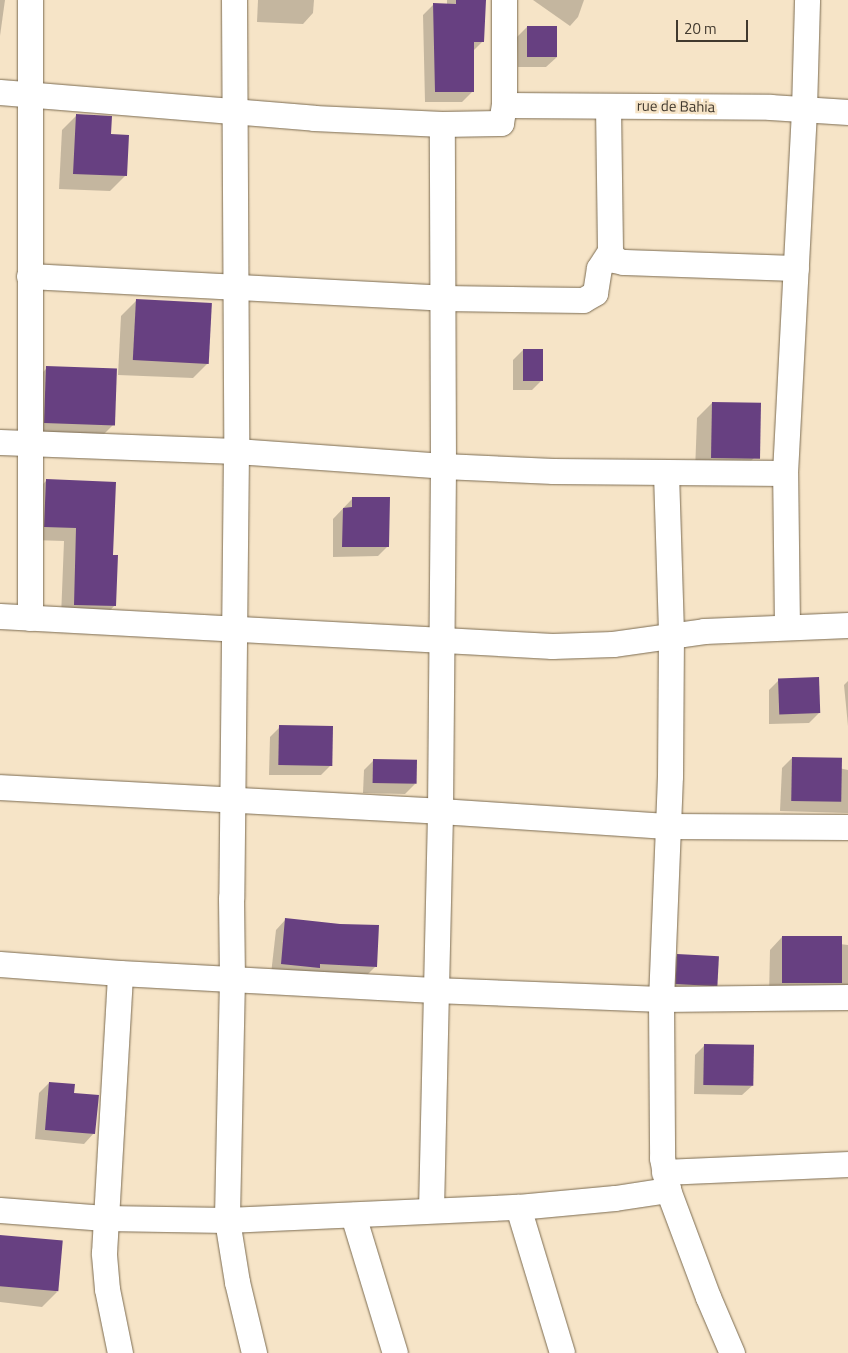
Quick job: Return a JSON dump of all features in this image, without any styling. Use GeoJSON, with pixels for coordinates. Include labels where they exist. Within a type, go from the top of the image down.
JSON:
{"type":"FeatureCollection","features":[{"type":"Feature","properties":{"kind":"street"},"geometry":{"type":"LineString","coordinates":[[30,0],[30,618]]}},
{"type":"Feature","properties":{"kind":"street"},"geometry":{"type":"LineString","coordinates":[[234,0],[236,286],[235,629],[231,898],[232,978],[227,1220],[236,1282],[254,1353]]}},
{"type":"Feature","properties":{"kind":"street"},"geometry":{"type":"LineString","coordinates":[[0,92],[234,113],[442,124],[501,123],[504,105],[504,0]]}},
{"type":"Feature","properties":{"kind":"street"},"geometry":{"type":"LineString","coordinates":[[787,627],[785,473],[804,109],[807,0]]}},
{"type":"Feature","properties":{"kind":"street","name":"rue de Bahia"},"geometry":{"type":"LineString","coordinates":[[504,105],[804,109],[848,112]]}},
{"type":"Feature","properties":{"kind":"street"},"geometry":{"type":"LineString","coordinates":[[608,106],[610,251],[615,260],[623,262],[796,268]]}},
{"type":"Feature","properties":{"kind":"street"},"geometry":{"type":"LineString","coordinates":[[430,1210],[434,990],[440,811],[443,466],[442,124]]}},
{"type":"Feature","properties":{"kind":"street"},"geometry":{"type":"LineString","coordinates":[[29,276],[443,298],[588,298],[595,293],[599,268],[610,251]]}},
{"type":"Feature","properties":{"kind":"street"},"geometry":{"type":"LineString","coordinates":[[0,442],[236,451],[443,466],[553,471],[785,473]]}},
{"type":"Feature","properties":{"kind":"street"},"geometry":{"type":"LineString","coordinates":[[666,473],[671,634],[670,776],[666,826],[661,999],[666,1181],[708,1297],[732,1353]]}},
{"type":"Feature","properties":{"kind":"street"},"geometry":{"type":"LineString","coordinates":[[0,616],[552,646],[614,644],[671,634],[848,625]]}},
{"type":"Feature","properties":{"kind":"street"},"geometry":{"type":"LineString","coordinates":[[0,788],[233,802],[440,811],[666,826],[848,827]]}},
{"type":"Feature","properties":{"kind":"street"},"geometry":{"type":"LineString","coordinates":[[0,964],[120,973],[434,990],[661,999],[848,996]]}},
{"type":"Feature","properties":{"kind":"street"},"geometry":{"type":"LineString","coordinates":[[118,1353],[107,1289],[104,1253],[120,973]]}},
{"type":"Feature","properties":{"kind":"street"},"geometry":{"type":"LineString","coordinates":[[0,1210],[105,1218],[227,1220],[518,1207],[615,1198],[666,1181],[848,1164]]}},
{"type":"Feature","properties":{"kind":"street"},"geometry":{"type":"LineString","coordinates":[[518,1207],[562,1353]]}},
{"type":"Feature","properties":{"kind":"street"},"geometry":{"type":"LineString","coordinates":[[353,1215],[395,1353]]}},
{"type":"Feature","properties":{"kind":"building"},"geometry":{"type":"Polygon","coordinates":[[[456,0],[486,0],[484,42],[474,42],[474,92],[435,92],[433,3],[456,4],[456,0]]]}},
{"type":"Feature","properties":{"kind":"building"},"geometry":{"type":"Polygon","coordinates":[[[527,26],[557,26],[557,57],[527,57],[527,26]]]}},
{"type":"Feature","properties":{"kind":"building"},"geometry":{"type":"Polygon","coordinates":[[[76,114],[112,116],[111,134],[129,135],[127,176],[73,174],[76,114]]]}},
{"type":"Feature","properties":{"kind":"building"},"geometry":{"type":"Polygon","coordinates":[[[136,299],[212,303],[209,364],[133,360],[136,299]]]}},
{"type":"Feature","properties":{"kind":"building"},"geometry":{"type":"Polygon","coordinates":[[[523,349],[543,349],[543,381],[523,381],[523,349]]]}},
{"type":"Feature","properties":{"kind":"building"},"geometry":{"type":"Polygon","coordinates":[[[46,366],[117,368],[115,425],[44,423],[46,366]]]}},
{"type":"Feature","properties":{"kind":"building"},"geometry":{"type":"Polygon","coordinates":[[[712,402],[761,403],[760,459],[711,458],[712,402]]]}},
{"type":"Feature","properties":{"kind":"building"},"geometry":{"type":"Polygon","coordinates":[[[46,479],[116,482],[113,555],[118,555],[116,606],[74,605],[76,528],[44,527],[46,479]]]}},
{"type":"Feature","properties":{"kind":"building"},"geometry":{"type":"Polygon","coordinates":[[[352,497],[390,497],[389,547],[342,547],[343,508],[352,507],[352,497]]]}},
{"type":"Feature","properties":{"kind":"building"},"geometry":{"type":"Polygon","coordinates":[[[819,677],[820,713],[779,714],[778,678],[819,677]]]}},
{"type":"Feature","properties":{"kind":"building"},"geometry":{"type":"Polygon","coordinates":[[[279,725],[333,726],[332,766],[278,765],[279,725]]]}},
{"type":"Feature","properties":{"kind":"building"},"geometry":{"type":"Polygon","coordinates":[[[792,757],[842,758],[841,802],[791,801],[792,757]]]}},
{"type":"Feature","properties":{"kind":"building"},"geometry":{"type":"Polygon","coordinates":[[[373,759],[417,760],[417,784],[373,783],[373,759]]]}},
{"type":"Feature","properties":{"kind":"building"},"geometry":{"type":"Polygon","coordinates":[[[285,918],[340,924],[379,925],[377,967],[320,964],[320,968],[281,964],[285,918]]]}},
{"type":"Feature","properties":{"kind":"building"},"geometry":{"type":"Polygon","coordinates":[[[782,936],[842,936],[842,983],[782,983],[782,936]]]}},
{"type":"Feature","properties":{"kind":"building"},"geometry":{"type":"Polygon","coordinates":[[[677,954],[719,956],[717,986],[675,984],[677,954]]]}},
{"type":"Feature","properties":{"kind":"building"},"geometry":{"type":"Polygon","coordinates":[[[704,1044],[754,1045],[753,1086],[703,1085],[704,1044]]]}},
{"type":"Feature","properties":{"kind":"building"},"geometry":{"type":"Polygon","coordinates":[[[49,1082],[75,1084],[74,1093],[99,1095],[95,1134],[45,1130],[49,1082]]]}},
{"type":"Feature","properties":{"kind":"building"},"geometry":{"type":"Polygon","coordinates":[[[0,1235],[63,1240],[58,1291],[0,1286],[0,1235]]]}}]}
